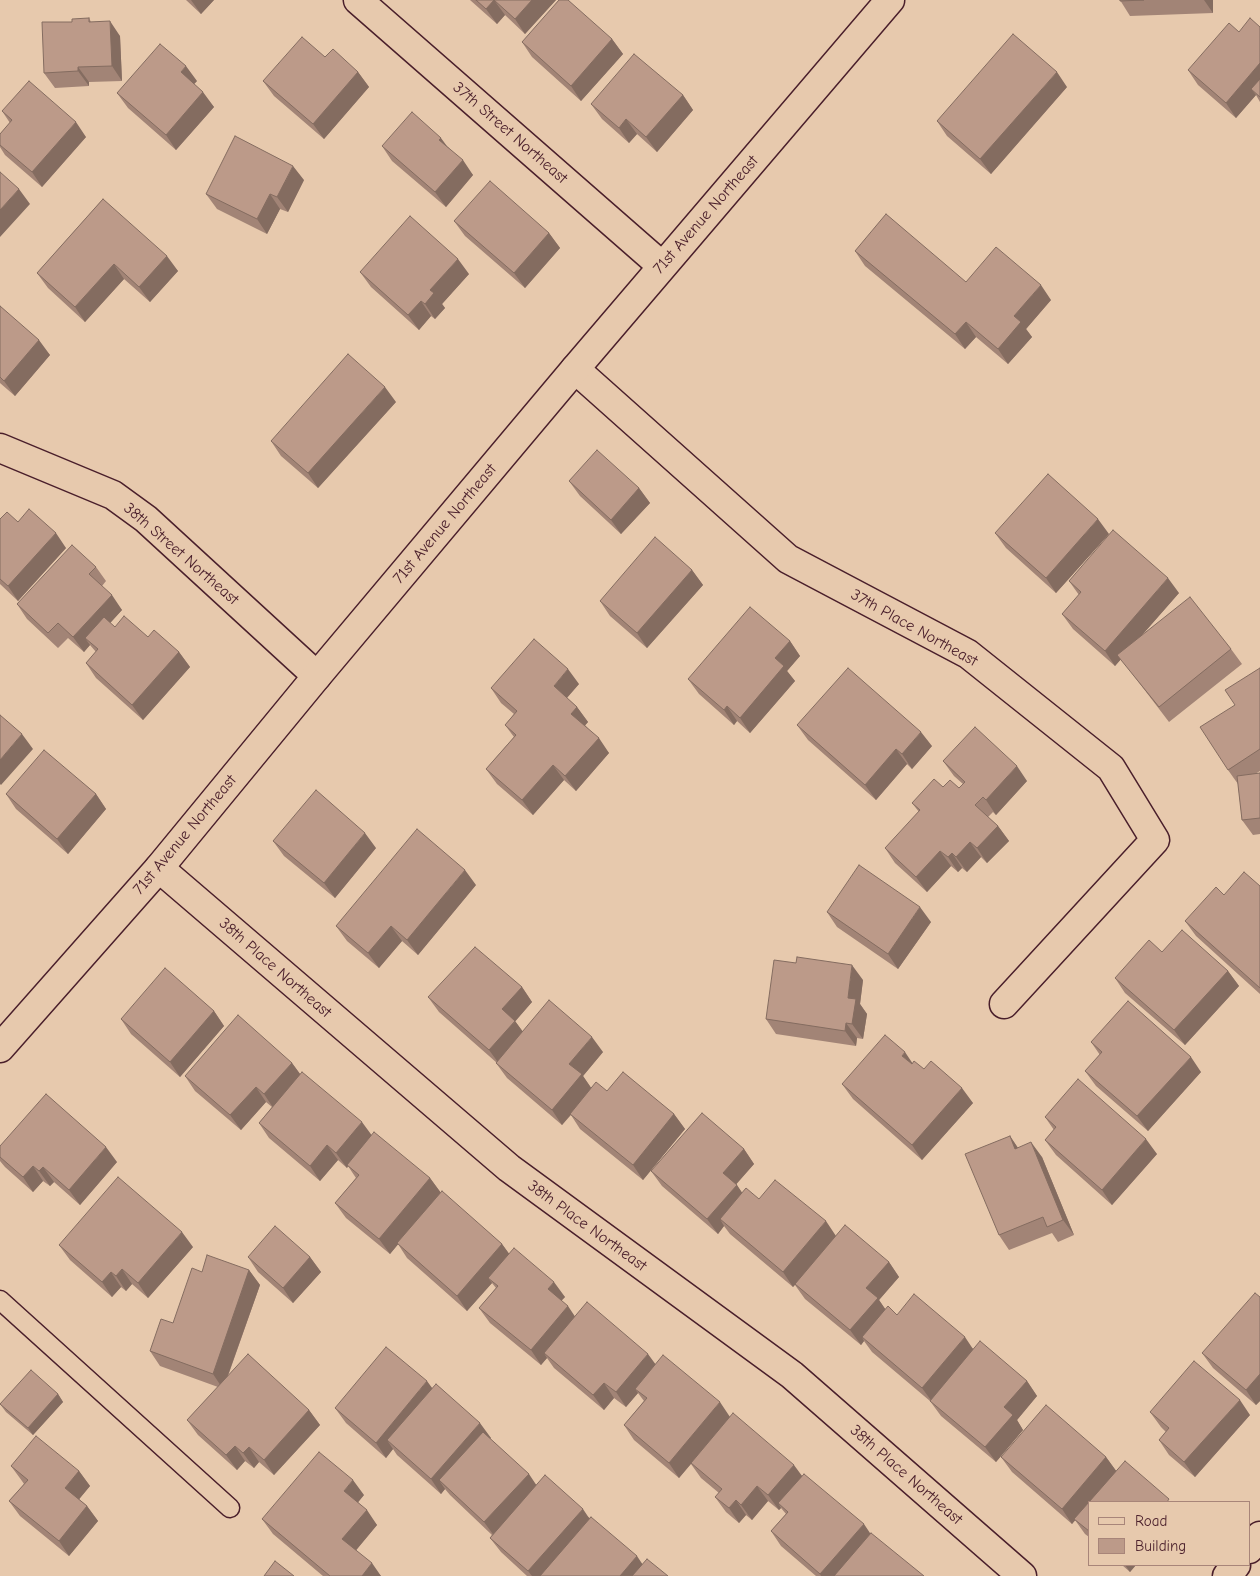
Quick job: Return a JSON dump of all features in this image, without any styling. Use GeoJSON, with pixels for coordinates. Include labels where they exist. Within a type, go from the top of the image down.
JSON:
{"type":"FeatureCollection","features":[{"type":"Feature","properties":{"kind":"street","name":"37th Street Northeast"},"geometry":{"type":"LineString","coordinates":[[358,0],[662,266]]}},
{"type":"Feature","properties":{"kind":"street","name":"71st Avenue Northeast"},"geometry":{"type":"LineString","coordinates":[[1,1044],[159,868],[574,369],[890,0]]}},
{"type":"Feature","properties":{"kind":"street","name":"37th Place Northeast"},"geometry":{"type":"LineString","coordinates":[[574,369],[788,559],[968,654],[1111,768],[1155,840],[1004,1004]]}},
{"type":"Feature","properties":{"kind":"street","name":"38th Street Northeast"},"geometry":{"type":"LineString","coordinates":[[0,448],[113,494],[146,519],[318,676]]}},
{"type":"Feature","properties":{"kind":"street","name":"38th Place Northeast"},"geometry":{"type":"LineString","coordinates":[[159,868],[509,1168],[792,1374],[1022,1576]]}},
{"type":"Feature","properties":{"kind":"street"},"geometry":{"type":"LineString","coordinates":[[1250,1548],[1260,1536]]}},
{"type":"Feature","properties":{"kind":"street"},"geometry":{"type":"LineString","coordinates":[[1227,1576],[1235,1566]]}},
{"type":"Feature","properties":{"kind":"lane"},"geometry":{"type":"LineString","coordinates":[[0,1300],[230,1508]]}},
{"type":"Feature","properties":{"kind":"building"},"geometry":{"type":"Polygon","coordinates":[[[476,0],[494,0],[486,9],[476,0]]]}},
{"type":"Feature","properties":{"kind":"building"},"geometry":{"type":"Polygon","coordinates":[[[494,0],[532,0],[515,19],[494,0]]]}},
{"type":"Feature","properties":{"kind":"building"},"geometry":{"type":"Polygon","coordinates":[[[559,0],[568,0],[612,39],[571,86],[522,42],[559,0]]]}},
{"type":"Feature","properties":{"kind":"building"},"geometry":{"type":"Polygon","coordinates":[[[89,18],[89,22],[110,21],[112,66],[78,67],[78,71],[44,73],[42,22],[72,22],[72,19],[89,18]]]}},
{"type":"Feature","properties":{"kind":"building"},"geometry":{"type":"Polygon","coordinates":[[[1250,18],[1260,27],[1260,63],[1226,103],[1188,70],[1229,23],[1239,32],[1250,18]]]}},
{"type":"Feature","properties":{"kind":"building"},"geometry":{"type":"Polygon","coordinates":[[[1013,34],[1057,72],[980,159],[937,121],[1013,34]]]}},
{"type":"Feature","properties":{"kind":"building"},"geometry":{"type":"Polygon","coordinates":[[[302,37],[325,57],[333,49],[358,72],[313,124],[263,81],[302,37]]]}},
{"type":"Feature","properties":{"kind":"building"},"geometry":{"type":"Polygon","coordinates":[[[160,44],[186,66],[181,72],[203,92],[166,135],[117,93],[160,44]]]}},
{"type":"Feature","properties":{"kind":"building"},"geometry":{"type":"Polygon","coordinates":[[[634,54],[683,95],[646,137],[626,119],[619,128],[591,104],[634,54]]]}},
{"type":"Feature","properties":{"kind":"building"},"geometry":{"type":"Polygon","coordinates":[[[1260,79],[1260,97],[1251,89],[1260,79]]]}},
{"type":"Feature","properties":{"kind":"building"},"geometry":{"type":"Polygon","coordinates":[[[29,81],[76,122],[32,172],[0,145],[0,134],[12,120],[2,111],[29,81]]]}},
{"type":"Feature","properties":{"kind":"building"},"geometry":{"type":"Polygon","coordinates":[[[412,112],[441,138],[439,140],[463,160],[435,192],[382,146],[412,112]]]}},
{"type":"Feature","properties":{"kind":"building"},"geometry":{"type":"Polygon","coordinates":[[[235,136],[293,166],[277,197],[270,194],[257,219],[206,194],[235,136]]]}},
{"type":"Feature","properties":{"kind":"building"},"geometry":{"type":"Polygon","coordinates":[[[0,172],[19,189],[0,210],[0,172]]]}},
{"type":"Feature","properties":{"kind":"building"},"geometry":{"type":"Polygon","coordinates":[[[490,181],[549,233],[514,273],[454,221],[490,181]]]}},
{"type":"Feature","properties":{"kind":"building"},"geometry":{"type":"Polygon","coordinates":[[[103,199],[167,256],[139,287],[114,264],[75,307],[37,273],[103,199]]]}},
{"type":"Feature","properties":{"kind":"building"},"geometry":{"type":"Polygon","coordinates":[[[886,214],[966,282],[996,247],[1041,285],[1014,316],[1021,322],[998,349],[966,322],[955,334],[855,251],[886,214]]]}},
{"type":"Feature","properties":{"kind":"building"},"geometry":{"type":"Polygon","coordinates":[[[410,216],[458,259],[430,290],[434,293],[425,304],[421,301],[408,315],[360,272],[410,216]]]}},
{"type":"Feature","properties":{"kind":"building"},"geometry":{"type":"Polygon","coordinates":[[[0,306],[39,340],[4,381],[0,377],[0,306]]]}},
{"type":"Feature","properties":{"kind":"building"},"geometry":{"type":"Polygon","coordinates":[[[348,354],[385,387],[308,473],[271,441],[348,354]]]}},
{"type":"Feature","properties":{"kind":"building"},"geometry":{"type":"Polygon","coordinates":[[[597,450],[639,488],[611,520],[569,481],[597,450]]]}},
{"type":"Feature","properties":{"kind":"building"},"geometry":{"type":"Polygon","coordinates":[[[1048,474],[1098,519],[1046,578],[995,533],[1048,474]]]}},
{"type":"Feature","properties":{"kind":"building"},"geometry":{"type":"Polygon","coordinates":[[[29,509],[56,533],[8,586],[0,579],[0,519],[7,512],[18,522],[29,509]]]}},
{"type":"Feature","properties":{"kind":"building"},"geometry":{"type":"Polygon","coordinates":[[[1113,530],[1168,578],[1105,651],[1062,614],[1081,592],[1069,581],[1113,530]]]}},
{"type":"Feature","properties":{"kind":"building"},"geometry":{"type":"Polygon","coordinates":[[[655,537],[692,570],[637,633],[600,601],[655,537]]]}},
{"type":"Feature","properties":{"kind":"building"},"geometry":{"type":"Polygon","coordinates":[[[72,545],[96,567],[89,574],[112,595],[73,637],[58,623],[48,633],[17,604],[72,545]]]}},
{"type":"Feature","properties":{"kind":"building"},"geometry":{"type":"Polygon","coordinates":[[[1190,597],[1231,649],[1159,707],[1117,655],[1190,597]]]}},
{"type":"Feature","properties":{"kind":"building"},"geometry":{"type":"Polygon","coordinates":[[[750,607],[790,641],[775,658],[784,666],[740,718],[727,706],[724,710],[688,679],[750,607]]]}},
{"type":"Feature","properties":{"kind":"building"},"geometry":{"type":"Polygon","coordinates":[[[124,616],[148,637],[154,630],[179,652],[132,705],[86,663],[98,649],[85,638],[104,617],[115,627],[124,616]]]}},
{"type":"Feature","properties":{"kind":"building"},"geometry":{"type":"Polygon","coordinates":[[[534,639],[568,669],[554,686],[577,707],[571,714],[599,738],[565,776],[553,765],[522,800],[486,769],[516,735],[505,725],[517,711],[491,688],[534,639]]]}},
{"type":"Feature","properties":{"kind":"building"},"geometry":{"type":"Polygon","coordinates":[[[848,668],[921,732],[902,754],[896,749],[865,785],[797,725],[848,668]]]}},
{"type":"Feature","properties":{"kind":"building"},"geometry":{"type":"Polygon","coordinates":[[[1260,668],[1260,749],[1228,770],[1200,727],[1235,705],[1225,690],[1260,668]]]}},
{"type":"Feature","properties":{"kind":"building"},"geometry":{"type":"Polygon","coordinates":[[[0,715],[22,734],[0,760],[0,715]]]}},
{"type":"Feature","properties":{"kind":"building"},"geometry":{"type":"Polygon","coordinates":[[[975,727],[1017,766],[986,800],[983,797],[975,805],[998,826],[977,848],[970,842],[956,857],[952,853],[948,857],[940,851],[916,877],[885,848],[920,810],[912,803],[934,779],[943,787],[950,780],[959,788],[965,782],[943,761],[975,727]]]}},
{"type":"Feature","properties":{"kind":"building"},"geometry":{"type":"Polygon","coordinates":[[[44,750],[96,794],[57,839],[6,794],[44,750]]]}},
{"type":"Feature","properties":{"kind":"building"},"geometry":{"type":"Polygon","coordinates":[[[1260,773],[1260,818],[1242,820],[1237,776],[1260,773]]]}},
{"type":"Feature","properties":{"kind":"building"},"geometry":{"type":"Polygon","coordinates":[[[316,790],[365,833],[324,883],[273,841],[316,790]]]}},
{"type":"Feature","properties":{"kind":"building"},"geometry":{"type":"Polygon","coordinates":[[[417,829],[465,870],[407,940],[391,926],[368,953],[336,926],[417,829]]]}},
{"type":"Feature","properties":{"kind":"building"},"geometry":{"type":"Polygon","coordinates":[[[859,865],[920,907],[888,954],[827,912],[859,865]]]}},
{"type":"Feature","properties":{"kind":"building"},"geometry":{"type":"Polygon","coordinates":[[[1244,872],[1260,886],[1260,988],[1185,921],[1216,887],[1224,895],[1244,872]]]}},
{"type":"Feature","properties":{"kind":"building"},"geometry":{"type":"Polygon","coordinates":[[[1182,930],[1228,971],[1174,1030],[1115,978],[1149,940],[1162,952],[1182,930]]]}},
{"type":"Feature","properties":{"kind":"building"},"geometry":{"type":"Polygon","coordinates":[[[475,947],[522,987],[502,1009],[515,1021],[489,1050],[428,997],[475,947]]]}},
{"type":"Feature","properties":{"kind":"building"},"geometry":{"type":"Polygon","coordinates":[[[797,957],[852,965],[848,998],[856,999],[852,1024],[846,1023],[845,1031],[766,1019],[774,960],[796,963],[797,957]]]}},
{"type":"Feature","properties":{"kind":"building"},"geometry":{"type":"Polygon","coordinates":[[[165,968],[214,1011],[170,1062],[121,1019],[165,968]]]}},
{"type":"Feature","properties":{"kind":"building"},"geometry":{"type":"Polygon","coordinates":[[[549,1000],[592,1037],[569,1064],[582,1074],[552,1110],[496,1063],[549,1000]]]}},
{"type":"Feature","properties":{"kind":"building"},"geometry":{"type":"Polygon","coordinates":[[[1128,1001],[1191,1057],[1137,1116],[1085,1071],[1102,1052],[1091,1042],[1128,1001]]]}},
{"type":"Feature","properties":{"kind":"building"},"geometry":{"type":"Polygon","coordinates":[[[238,1015],[292,1063],[264,1094],[256,1087],[230,1115],[185,1076],[238,1015]]]}},
{"type":"Feature","properties":{"kind":"building"},"geometry":{"type":"Polygon","coordinates":[[[885,1035],[905,1052],[902,1056],[912,1064],[914,1061],[924,1069],[931,1061],[962,1088],[912,1145],[842,1084],[885,1035]]]}},
{"type":"Feature","properties":{"kind":"building"},"geometry":{"type":"Polygon","coordinates":[[[302,1072],[362,1122],[336,1153],[327,1145],[310,1166],[259,1123],[302,1072]]]}},
{"type":"Feature","properties":{"kind":"building"},"geometry":{"type":"Polygon","coordinates":[[[623,1072],[674,1114],[633,1165],[570,1114],[596,1082],[607,1091],[623,1072]]]}},
{"type":"Feature","properties":{"kind":"building"},"geometry":{"type":"Polygon","coordinates":[[[1078,1079],[1146,1139],[1102,1190],[1045,1140],[1056,1127],[1045,1117],[1078,1079]]]}},
{"type":"Feature","properties":{"kind":"building"},"geometry":{"type":"Polygon","coordinates":[[[46,1094],[106,1147],[69,1190],[43,1167],[39,1171],[33,1166],[23,1177],[0,1157],[0,1146],[46,1094]]]}},
{"type":"Feature","properties":{"kind":"building"},"geometry":{"type":"Polygon","coordinates":[[[702,1113],[744,1149],[723,1173],[737,1185],[707,1219],[651,1171],[702,1113]]]}},
{"type":"Feature","properties":{"kind":"building"},"geometry":{"type":"Polygon","coordinates":[[[374,1132],[430,1178],[379,1239],[335,1203],[359,1175],[347,1165],[374,1132]]]}},
{"type":"Feature","properties":{"kind":"building"},"geometry":{"type":"Polygon","coordinates":[[[1010,1136],[1015,1149],[1031,1142],[1063,1220],[1047,1227],[1043,1217],[999,1235],[965,1154],[1010,1136]]]}},
{"type":"Feature","properties":{"kind":"building"},"geometry":{"type":"Polygon","coordinates":[[[118,1177],[182,1232],[138,1283],[122,1269],[116,1276],[111,1272],[102,1282],[59,1245],[118,1177]]]}},
{"type":"Feature","properties":{"kind":"building"},"geometry":{"type":"Polygon","coordinates":[[[775,1180],[826,1221],[783,1272],[720,1219],[746,1188],[759,1199],[775,1180]]]}},
{"type":"Feature","properties":{"kind":"building"},"geometry":{"type":"Polygon","coordinates":[[[442,1191],[502,1244],[457,1296],[397,1243],[442,1191]]]}},
{"type":"Feature","properties":{"kind":"building"},"geometry":{"type":"Polygon","coordinates":[[[845,1225],[889,1262],[866,1288],[878,1298],[850,1330],[795,1284],[845,1225]]]}},
{"type":"Feature","properties":{"kind":"building"},"geometry":{"type":"Polygon","coordinates":[[[275,1226],[310,1257],[283,1288],[248,1257],[275,1226]]]}},
{"type":"Feature","properties":{"kind":"building"},"geometry":{"type":"Polygon","coordinates":[[[514,1248],[554,1282],[548,1289],[568,1306],[531,1350],[479,1308],[498,1286],[488,1278],[514,1248]]]}},
{"type":"Feature","properties":{"kind":"building"},"geometry":{"type":"Polygon","coordinates":[[[207,1255],[249,1270],[213,1374],[150,1351],[161,1319],[173,1323],[192,1268],[202,1272],[207,1255]]]}},
{"type":"Feature","properties":{"kind":"building"},"geometry":{"type":"Polygon","coordinates":[[[1255,1293],[1260,1297],[1260,1374],[1246,1390],[1202,1353],[1255,1293]]]}},
{"type":"Feature","properties":{"kind":"building"},"geometry":{"type":"Polygon","coordinates":[[[914,1294],[965,1337],[922,1388],[862,1337],[888,1306],[897,1315],[914,1294]]]}},
{"type":"Feature","properties":{"kind":"building"},"geometry":{"type":"Polygon","coordinates":[[[587,1302],[648,1354],[616,1392],[604,1383],[593,1395],[544,1353],[587,1302]]]}},
{"type":"Feature","properties":{"kind":"building"},"geometry":{"type":"Polygon","coordinates":[[[980,1341],[1027,1381],[1004,1407],[1013,1415],[985,1447],[930,1401],[980,1341]]]}},
{"type":"Feature","properties":{"kind":"building"},"geometry":{"type":"Polygon","coordinates":[[[386,1347],[427,1381],[376,1443],[335,1408],[386,1347]]]}},
{"type":"Feature","properties":{"kind":"building"},"geometry":{"type":"Polygon","coordinates":[[[248,1354],[309,1410],[264,1460],[249,1447],[243,1453],[235,1446],[226,1455],[187,1420],[248,1354]]]}},
{"type":"Feature","properties":{"kind":"building"},"geometry":{"type":"Polygon","coordinates":[[[663,1355],[720,1402],[669,1463],[624,1425],[647,1398],[635,1389],[663,1355]]]}},
{"type":"Feature","properties":{"kind":"building"},"geometry":{"type":"Polygon","coordinates":[[[1194,1361],[1240,1400],[1184,1462],[1159,1440],[1169,1428],[1150,1412],[1194,1361]]]}},
{"type":"Feature","properties":{"kind":"building"},"geometry":{"type":"Polygon","coordinates":[[[31,1370],[58,1394],[28,1428],[0,1404],[31,1370]]]}},
{"type":"Feature","properties":{"kind":"building"},"geometry":{"type":"Polygon","coordinates":[[[436,1384],[480,1423],[431,1479],[387,1440],[436,1384]]]}},
{"type":"Feature","properties":{"kind":"building"},"geometry":{"type":"Polygon","coordinates":[[[1046,1405],[1106,1457],[1062,1509],[1001,1457],[1046,1405]]]}},
{"type":"Feature","properties":{"kind":"building"},"geometry":{"type":"Polygon","coordinates":[[[733,1413],[794,1465],[768,1495],[757,1486],[741,1505],[736,1500],[729,1508],[715,1497],[722,1489],[691,1463],[733,1413]]]}},
{"type":"Feature","properties":{"kind":"building"},"geometry":{"type":"Polygon","coordinates":[[[483,1432],[529,1474],[484,1522],[439,1480],[483,1432]]]}},
{"type":"Feature","properties":{"kind":"building"},"geometry":{"type":"Polygon","coordinates":[[[36,1436],[79,1471],[65,1488],[87,1506],[59,1541],[9,1501],[28,1480],[11,1466],[36,1436]]]}},
{"type":"Feature","properties":{"kind":"building"},"geometry":{"type":"Polygon","coordinates":[[[319,1452],[353,1480],[344,1491],[367,1510],[342,1539],[372,1563],[362,1576],[330,1576],[262,1519],[319,1452]]]}},
{"type":"Feature","properties":{"kind":"building"},"geometry":{"type":"Polygon","coordinates":[[[1125,1461],[1169,1499],[1168,1501],[1090,1501],[1125,1461]]]}},
{"type":"Feature","properties":{"kind":"building"},"geometry":{"type":"Polygon","coordinates":[[[804,1474],[864,1524],[820,1574],[771,1531],[788,1512],[778,1503],[804,1474]]]}},
{"type":"Feature","properties":{"kind":"building"},"geometry":{"type":"Polygon","coordinates":[[[545,1475],[583,1509],[528,1571],[490,1538],[545,1475]]]}},
{"type":"Feature","properties":{"kind":"building"},"geometry":{"type":"Polygon","coordinates":[[[1088,1503],[1088,1530],[1074,1519],[1088,1503]]]}},
{"type":"Feature","properties":{"kind":"building"},"geometry":{"type":"Polygon","coordinates":[[[591,1517],[637,1556],[620,1576],[540,1576],[591,1517]]]}},
{"type":"Feature","properties":{"kind":"building"},"geometry":{"type":"Polygon","coordinates":[[[871,1533],[924,1576],[834,1576],[871,1533]]]}},
{"type":"Feature","properties":{"kind":"building"},"geometry":{"type":"Polygon","coordinates":[[[647,1559],[668,1576],[632,1576],[647,1559]]]}},
{"type":"Feature","properties":{"kind":"building"},"geometry":{"type":"Polygon","coordinates":[[[275,1561],[294,1576],[264,1576],[275,1561]]]}}]}
